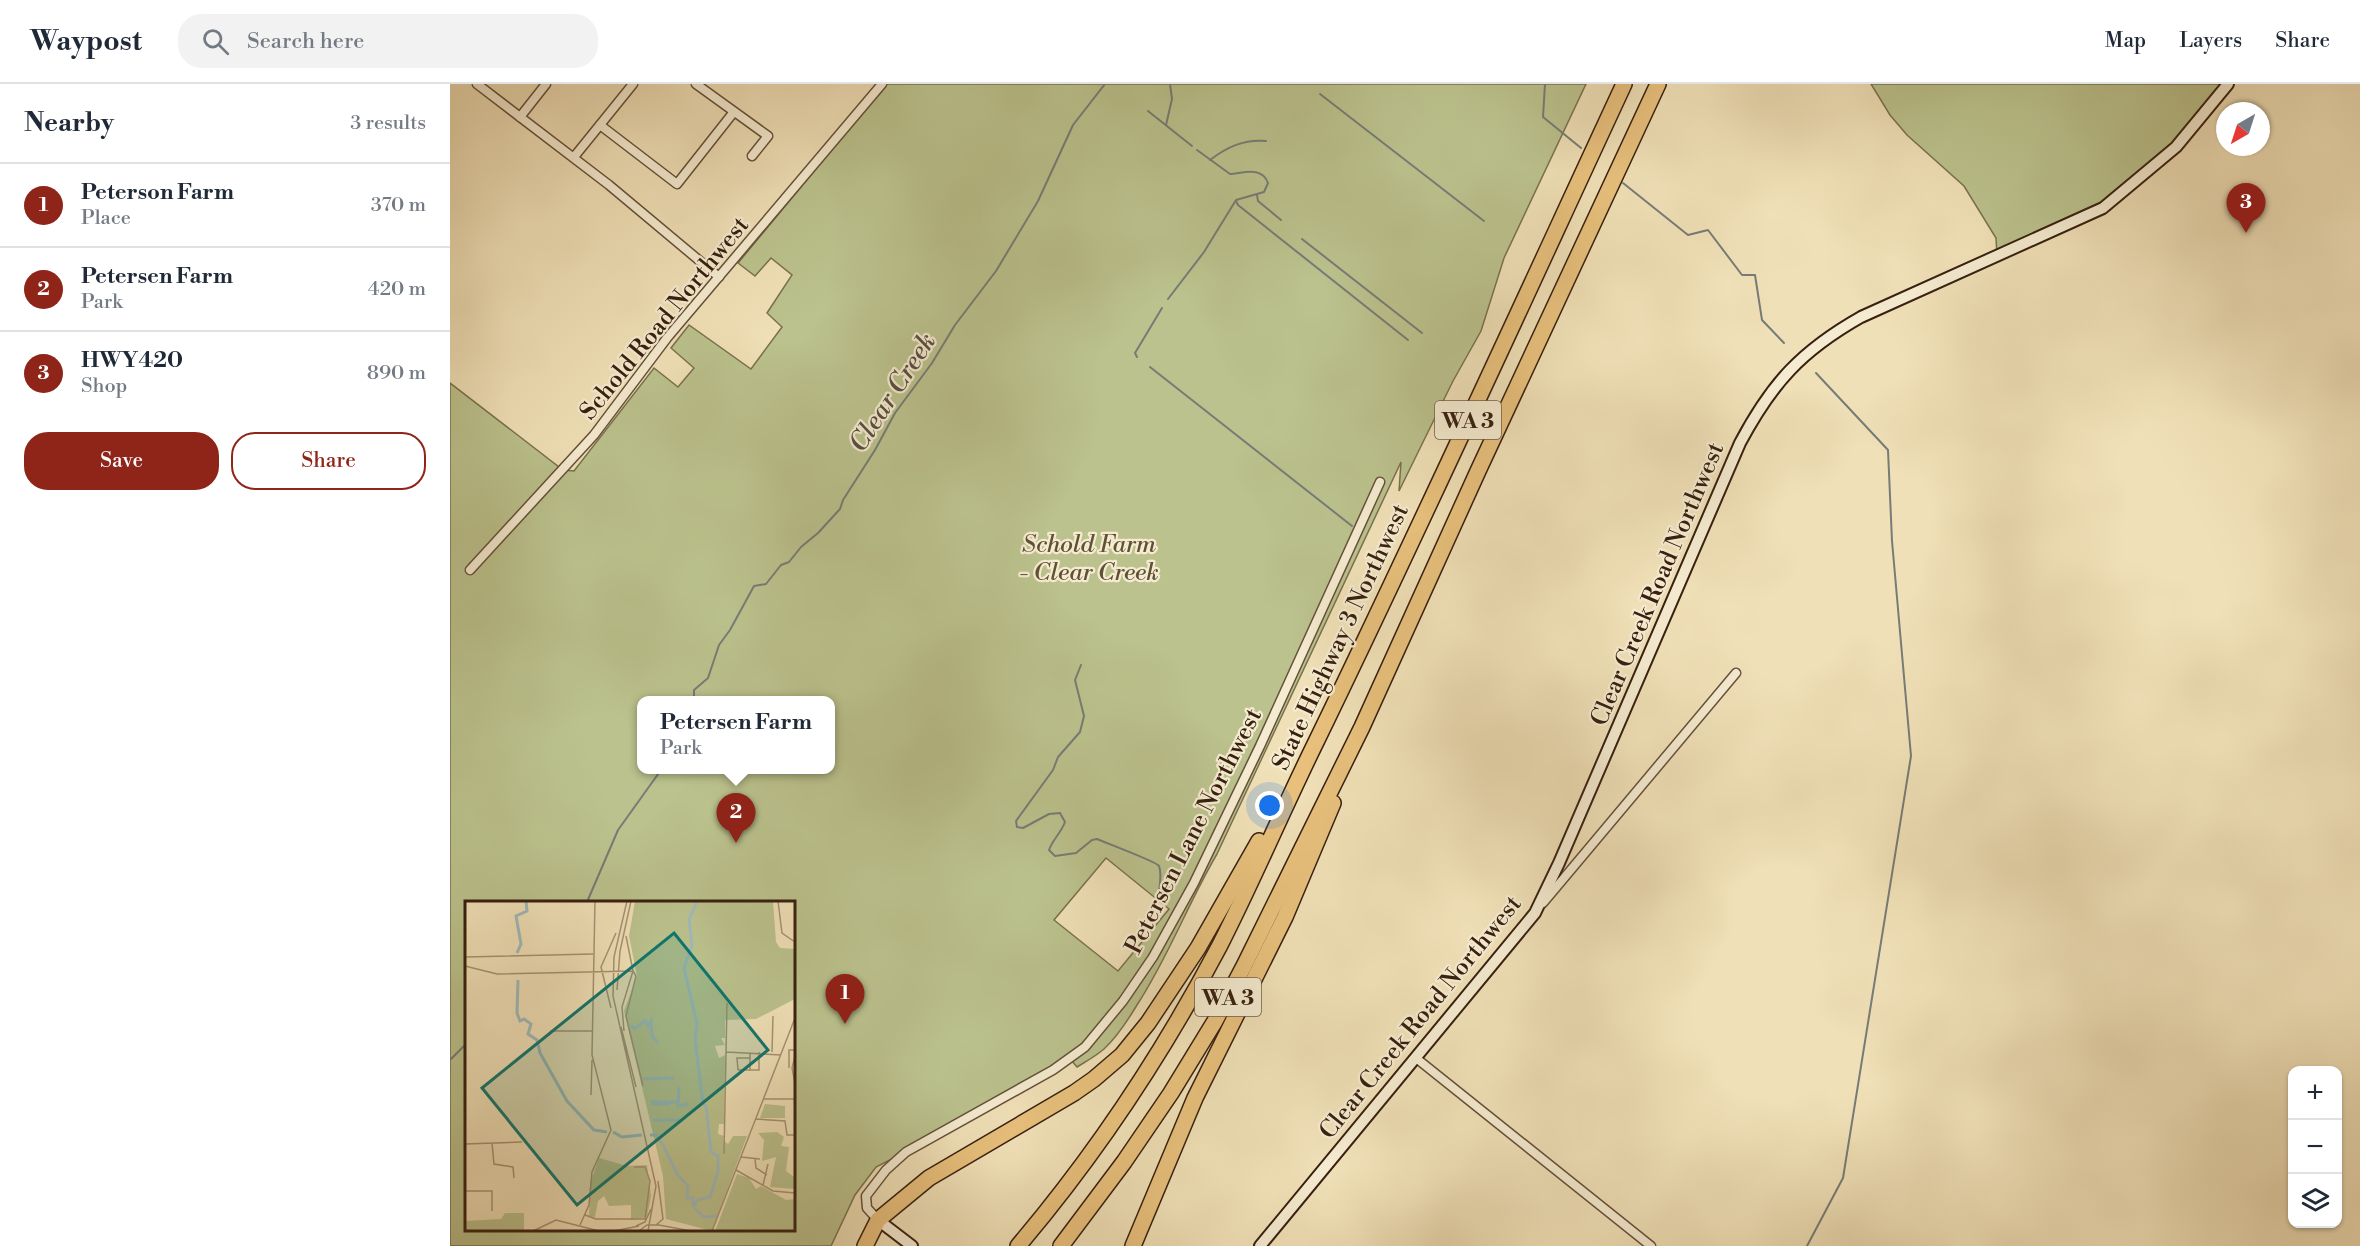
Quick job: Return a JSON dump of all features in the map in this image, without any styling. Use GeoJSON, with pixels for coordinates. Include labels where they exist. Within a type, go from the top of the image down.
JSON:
{"type":"FeatureCollection","features":[{"type":"Feature","properties":{"kind":"highway","name":"State Highway 3 Northwest"},"geometry":{"type":"LineString","coordinates":[[1018,1246],[1110,1127],[1170,1035],[1220,944],[1624,84]]}},
{"type":"Feature","properties":{"kind":"highway","name":"WA 3"},"geometry":{"type":"LineString","coordinates":[[1061,1246],[1148,1128],[1215,1021],[1264,927],[1362,728],[1478,471],[1658,84]]}},
{"type":"Feature","properties":{"kind":"highway"},"geometry":{"type":"LineString","coordinates":[[1133,1246],[1195,1098],[1285,917],[1313,855],[1362,728]]}},
{"type":"Feature","properties":{"kind":"highway"},"geometry":{"type":"LineString","coordinates":[[865,1246],[878,1220],[929,1178],[1095,1079],[1132,1044],[1198,948],[1309,755]]}},
{"type":"Feature","properties":{"kind":"main road","name":"Clear Creek Road Northwest"},"geometry":{"type":"LineString","coordinates":[[1260,1246],[1534,913],[1559,863],[1736,451],[1751,421],[1775,386],[1811,350],[1861,317],[2103,208],[2176,147],[2228,84]]}},
{"type":"Feature","properties":{"kind":"main road"},"geometry":{"type":"LineString","coordinates":[[878,1220],[912,1246]]}},
{"type":"Feature","properties":{"kind":"street"},"geometry":{"type":"LineString","coordinates":[[477,84],[574,157],[719,278]]}},
{"type":"Feature","properties":{"kind":"street"},"geometry":{"type":"LineString","coordinates":[[520,117],[546,84]]}},
{"type":"Feature","properties":{"kind":"street"},"geometry":{"type":"LineString","coordinates":[[574,157],[633,84]]}},
{"type":"Feature","properties":{"kind":"street"},"geometry":{"type":"LineString","coordinates":[[696,84],[768,136],[752,156]]}},
{"type":"Feature","properties":{"kind":"street","name":"Schold Road Northwest"},"geometry":{"type":"LineString","coordinates":[[470,570],[586,445],[651,358],[882,84]]}},
{"type":"Feature","properties":{"kind":"street"},"geometry":{"type":"LineString","coordinates":[[600,125],[677,184],[734,112]]}},
{"type":"Feature","properties":{"kind":"street","name":"Petersen Lane Northwest"},"geometry":{"type":"LineString","coordinates":[[878,1220],[867,1208],[866,1196],[870,1188],[906,1152],[1053,1070],[1085,1047],[1137,981],[1194,883],[1255,756],[1380,482]]}},
{"type":"Feature","properties":{"kind":"street"},"geometry":{"type":"LineString","coordinates":[[1534,913],[1736,673]]}},
{"type":"Feature","properties":{"kind":"street"},"geometry":{"type":"LineString","coordinates":[[1416,1058],[1651,1246]]}},
{"type":"Feature","properties":{"kind":"green space","name":"Schold Farm - Clear Creek"},"geometry":{"type":"Polygon","coordinates":[[[886,84],[1586,84],[1504,258],[1481,331],[1453,381],[1399,491],[1401,462],[1217,854],[1148,986],[1118,1034],[1109,1044],[1077,1067],[1071,1060],[946,1131],[876,1167],[855,1195],[831,1246],[450,1246],[450,383],[563,470],[574,471],[654,368],[678,387],[694,368],[671,348],[689,325],[751,369],[782,327],[767,313],[792,275],[771,258],[755,276],[738,263],[886,84]],[[1106,858],[1054,920],[1118,971],[1169,909],[1106,858]]]}},
{"type":"Feature","properties":{"kind":"green space"},"geometry":{"type":"Polygon","coordinates":[[[1871,84],[2228,84],[2176,147],[2119,196],[1997,255],[1996,238],[1964,186],[1907,135],[1890,115],[1871,84]]]}},
{"type":"Feature","properties":{"kind":"waterway","name":"Clear Creek"},"geometry":{"type":"LineString","coordinates":[[694,696],[694,690],[708,678],[719,645],[730,630],[754,586],[766,584],[781,565],[789,562],[840,509],[843,500],[875,450],[895,413],[932,363],[955,325],[996,271],[1038,201],[1073,125],[1105,84]]}},
{"type":"Feature","properties":{"kind":"waterway"},"geometry":{"type":"LineString","coordinates":[[1166,125],[1172,99],[1170,84]]}},
{"type":"Feature","properties":{"kind":"waterway"},"geometry":{"type":"LineString","coordinates":[[1545,84],[1543,117],[1581,148]]}},
{"type":"Feature","properties":{"kind":"waterway"},"geometry":{"type":"LineString","coordinates":[[1320,94],[1484,221]]}},
{"type":"Feature","properties":{"kind":"waterway"},"geometry":{"type":"LineString","coordinates":[[1148,111],[1192,146]]}},
{"type":"Feature","properties":{"kind":"waterway"},"geometry":{"type":"LineString","coordinates":[[1210,160],[1236,145],[1250,141],[1266,141]]}},
{"type":"Feature","properties":{"kind":"waterway"},"geometry":{"type":"LineString","coordinates":[[1168,299],[1204,252],[1236,200],[1264,192],[1268,183],[1262,174],[1257,172],[1230,174],[1197,150]]}},
{"type":"Feature","properties":{"kind":"waterway"},"geometry":{"type":"LineString","coordinates":[[1623,183],[1688,235],[1708,230],[1742,275],[1755,275],[1762,320],[1784,343]]}},
{"type":"Feature","properties":{"kind":"waterway"},"geometry":{"type":"LineString","coordinates":[[1257,195],[1258,201],[1281,220]]}},
{"type":"Feature","properties":{"kind":"waterway"},"geometry":{"type":"LineString","coordinates":[[1236,201],[1238,205],[1408,340]]}},
{"type":"Feature","properties":{"kind":"waterway"},"geometry":{"type":"LineString","coordinates":[[1302,239],[1422,333]]}},
{"type":"Feature","properties":{"kind":"waterway"},"geometry":{"type":"LineString","coordinates":[[1137,357],[1135,353],[1162,308]]}},
{"type":"Feature","properties":{"kind":"waterway"},"geometry":{"type":"LineString","coordinates":[[1150,367],[1352,526]]}},
{"type":"Feature","properties":{"kind":"waterway"},"geometry":{"type":"LineString","coordinates":[[1807,1246],[1843,1178],[1911,756],[1892,541],[1888,450],[1816,373]]}},
{"type":"Feature","properties":{"kind":"waterway"},"geometry":{"type":"LineString","coordinates":[[1081,665],[1075,680],[1084,716],[1080,732],[1058,757],[1053,770],[1016,821],[1017,827],[1023,828],[1049,814],[1060,813],[1065,822],[1049,850],[1055,856],[1076,853],[1092,840],[1097,839],[1156,864],[1159,866],[1161,875],[1157,905]]}},
{"type":"Feature","properties":{"kind":"waterway","name":"Clear Creek"},"geometry":{"type":"LineString","coordinates":[[587,901],[618,830],[658,774]]}},
{"type":"Feature","properties":{"kind":"waterway","name":"Clear Creek"},"geometry":{"type":"LineString","coordinates":[[450,1060],[465,1045]]}},
{"type":"Feature","properties":{"kind":"place","name":"HWY420"},"geometry":{"type":"Point","coordinates":[2246,233]}},
{"type":"Feature","properties":{"kind":"place","name":"Petersen Farm"},"geometry":{"type":"Point","coordinates":[736,843]}},
{"type":"Feature","properties":{"kind":"place","name":"Peterson Farm"},"geometry":{"type":"Point","coordinates":[845,1024]}}]}
